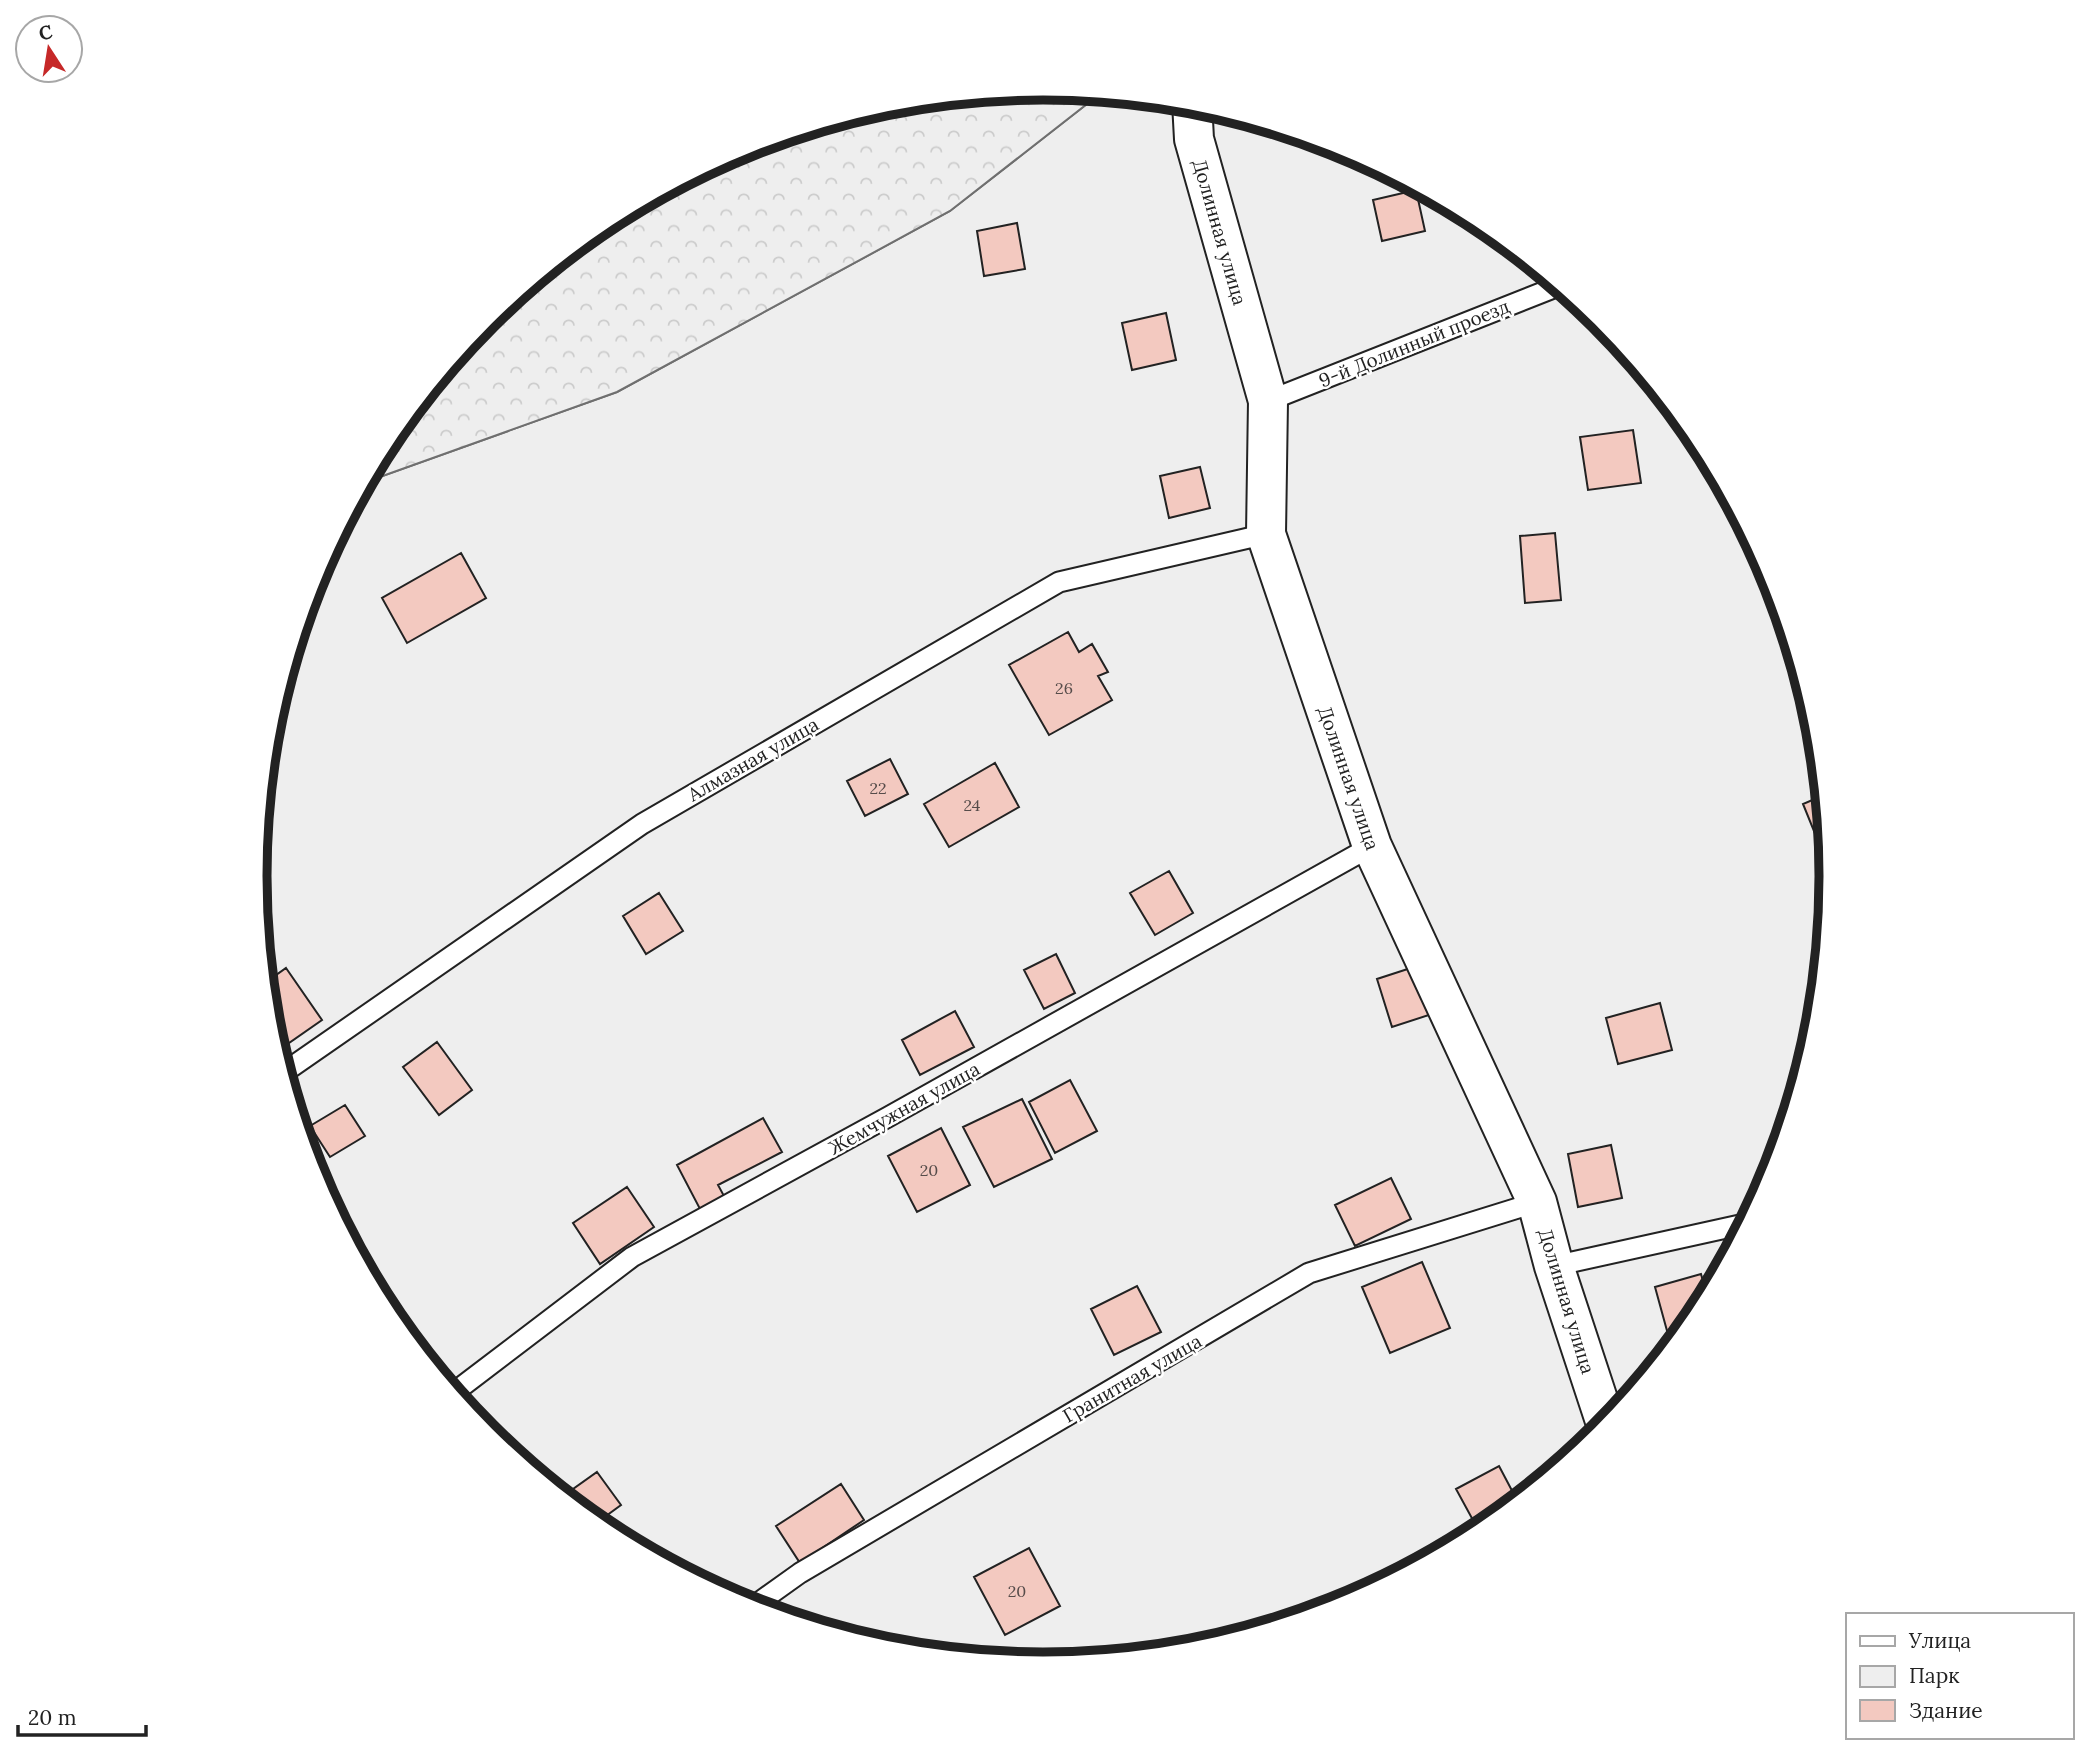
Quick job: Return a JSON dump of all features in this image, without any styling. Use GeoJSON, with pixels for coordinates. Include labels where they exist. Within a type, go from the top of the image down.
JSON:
{"type":"FeatureCollection","features":[{"type":"Feature","properties":{"kind":"street","name":"Долинная улица"},"geometry":{"type":"LineString","coordinates":[[1193,115],[1194,139],[1268,401],[1266,534],[1372,846],[1537,1202],[1554,1266],[1603,1415]]}},
{"type":"Feature","properties":{"kind":"lane","name":"9-й Долинный проезд"},"geometry":{"type":"LineString","coordinates":[[1268,401],[1551,289]]}},
{"type":"Feature","properties":{"kind":"lane","name":"Алмазная улица"},"geometry":{"type":"LineString","coordinates":[[291,1068],[642,824],[1059,582],[1266,534]]}},
{"type":"Feature","properties":{"kind":"lane","name":"Жемчужная улица"},"geometry":{"type":"LineString","coordinates":[[459,1388],[632,1257],[1372,846]]}},
{"type":"Feature","properties":{"kind":"lane","name":"Гранитная улица"},"geometry":{"type":"LineString","coordinates":[[762,1600],[800,1573],[1309,1273],[1537,1202]]}},
{"type":"Feature","properties":{"kind":"lane"},"geometry":{"type":"LineString","coordinates":[[1554,1266],[1737,1226]]}},
{"type":"Feature","properties":{"kind":"green space"},"geometry":{"type":"Polygon","coordinates":[[[993,101],[1091,101],[950,211],[617,392],[377,478],[427,404],[494,327],[571,260],[655,204],[700,180],[794,141],[842,126],[892,115],[993,101]]]}},
{"type":"Feature","properties":{"kind":"green space"},"geometry":{"type":"Polygon","coordinates":[[[1094,101],[1195,115],[1245,126],[1293,141],[1387,180],[1475,231],[1516,260],[1593,327],[1660,404],[1716,488],[1761,579],[1779,627],[1794,675],[1814,775],[1819,826],[1819,927],[1814,978],[1794,1078],[1761,1174],[1740,1220],[1716,1265],[1660,1349],[1593,1426],[1556,1460],[1516,1493],[1432,1549],[1341,1594],[1293,1612],[1245,1627],[1145,1647],[1094,1652],[993,1652],[942,1647],[842,1627],[746,1594],[700,1573],[655,1549],[571,1493],[494,1426],[460,1389],[427,1349],[371,1265],[326,1174],[308,1126],[293,1078],[273,978],[268,927],[268,826],[282,725],[293,675],[326,579],[347,533],[377,478],[617,392],[950,211],[1094,101]]]}},
{"type":"Feature","properties":{"kind":"building"},"geometry":{"type":"Polygon","coordinates":[[[1409,192],[1417,196],[1425,231],[1382,241],[1373,200],[1409,192]]]}},
{"type":"Feature","properties":{"kind":"building"},"geometry":{"type":"Polygon","coordinates":[[[1017,223],[1025,269],[984,276],[977,231],[1017,223]]]}},
{"type":"Feature","properties":{"kind":"building"},"geometry":{"type":"Polygon","coordinates":[[[1166,313],[1176,360],[1132,370],[1122,323],[1166,313]]]}},
{"type":"Feature","properties":{"kind":"building"},"geometry":{"type":"Polygon","coordinates":[[[1633,430],[1641,483],[1588,490],[1580,437],[1633,430]]]}},
{"type":"Feature","properties":{"kind":"building"},"geometry":{"type":"Polygon","coordinates":[[[1200,467],[1210,508],[1169,518],[1160,476],[1200,467]]]}},
{"type":"Feature","properties":{"kind":"building"},"geometry":{"type":"Polygon","coordinates":[[[1555,533],[1561,600],[1525,603],[1520,536],[1555,533]]]}},
{"type":"Feature","properties":{"kind":"building"},"geometry":{"type":"Polygon","coordinates":[[[461,553],[486,598],[407,643],[382,598],[461,553]]]}},
{"type":"Feature","properties":{"kind":"building"},"geometry":{"type":"Polygon","coordinates":[[[1068,632],[1079,652],[1092,644],[1108,672],[1098,676],[1112,700],[1049,735],[1009,665],[1068,632]]]}},
{"type":"Feature","properties":{"kind":"building"},"geometry":{"type":"Polygon","coordinates":[[[890,759],[908,794],[865,816],[847,781],[890,759]]]}},
{"type":"Feature","properties":{"kind":"building"},"geometry":{"type":"Polygon","coordinates":[[[995,763],[1019,807],[949,847],[924,804],[995,763]]]}},
{"type":"Feature","properties":{"kind":"building"},"geometry":{"type":"Polygon","coordinates":[[[1816,798],[1819,841],[1818,841],[1803,804],[1816,798]]]}},
{"type":"Feature","properties":{"kind":"building"},"geometry":{"type":"Polygon","coordinates":[[[1169,871],[1193,913],[1155,935],[1130,893],[1169,871]]]}},
{"type":"Feature","properties":{"kind":"building"},"geometry":{"type":"Polygon","coordinates":[[[659,893],[683,931],[646,954],[623,916],[659,893]]]}},
{"type":"Feature","properties":{"kind":"building"},"geometry":{"type":"Polygon","coordinates":[[[1056,954],[1075,993],[1044,1009],[1024,970],[1056,954]]]}},
{"type":"Feature","properties":{"kind":"building"},"geometry":{"type":"Polygon","coordinates":[[[1423,964],[1438,1012],[1392,1027],[1377,979],[1423,964]]]}},
{"type":"Feature","properties":{"kind":"building"},"geometry":{"type":"Polygon","coordinates":[[[286,968],[322,1020],[286,1045],[282,1028],[273,977],[286,968]]]}},
{"type":"Feature","properties":{"kind":"building"},"geometry":{"type":"Polygon","coordinates":[[[1660,1003],[1672,1050],[1618,1064],[1606,1018],[1660,1003]]]}},
{"type":"Feature","properties":{"kind":"building"},"geometry":{"type":"Polygon","coordinates":[[[955,1011],[974,1047],[920,1075],[902,1040],[955,1011]]]}},
{"type":"Feature","properties":{"kind":"building"},"geometry":{"type":"Polygon","coordinates":[[[437,1042],[472,1090],[439,1115],[403,1067],[437,1042]]]}},
{"type":"Feature","properties":{"kind":"building"},"geometry":{"type":"Polygon","coordinates":[[[1070,1080],[1097,1131],[1055,1153],[1029,1102],[1070,1080]]]}},
{"type":"Feature","properties":{"kind":"building"},"geometry":{"type":"Polygon","coordinates":[[[1022,1099],[1052,1159],[994,1187],[963,1127],[1022,1099]]]}},
{"type":"Feature","properties":{"kind":"building"},"geometry":{"type":"Polygon","coordinates":[[[345,1105],[365,1136],[330,1157],[310,1126],[345,1105]]]}},
{"type":"Feature","properties":{"kind":"building"},"geometry":{"type":"Polygon","coordinates":[[[763,1118],[782,1152],[718,1185],[724,1196],[700,1209],[677,1165],[763,1118]]]}},
{"type":"Feature","properties":{"kind":"building"},"geometry":{"type":"Polygon","coordinates":[[[941,1128],[970,1185],[917,1212],[888,1156],[941,1128]]]}},
{"type":"Feature","properties":{"kind":"building"},"geometry":{"type":"Polygon","coordinates":[[[1611,1145],[1622,1198],[1578,1207],[1568,1154],[1611,1145]]]}},
{"type":"Feature","properties":{"kind":"building"},"geometry":{"type":"Polygon","coordinates":[[[1391,1178],[1411,1219],[1355,1246],[1335,1205],[1391,1178]]]}},
{"type":"Feature","properties":{"kind":"building"},"geometry":{"type":"Polygon","coordinates":[[[627,1187],[654,1227],[600,1264],[573,1223],[627,1187]]]}},
{"type":"Feature","properties":{"kind":"building"},"geometry":{"type":"Polygon","coordinates":[[[1422,1262],[1450,1328],[1390,1353],[1362,1287],[1422,1262]]]}},
{"type":"Feature","properties":{"kind":"building"},"geometry":{"type":"Polygon","coordinates":[[[1701,1274],[1704,1284],[1669,1337],[1655,1287],[1701,1274]]]}},
{"type":"Feature","properties":{"kind":"building"},"geometry":{"type":"Polygon","coordinates":[[[1137,1286],[1161,1332],[1114,1355],[1091,1309],[1137,1286]]]}},
{"type":"Feature","properties":{"kind":"building"},"geometry":{"type":"Polygon","coordinates":[[[1499,1466],[1514,1494],[1474,1522],[1456,1489],[1499,1466]]]}},
{"type":"Feature","properties":{"kind":"building"},"geometry":{"type":"Polygon","coordinates":[[[597,1472],[621,1505],[605,1517],[569,1492],[597,1472]]]}},
{"type":"Feature","properties":{"kind":"building"},"geometry":{"type":"Polygon","coordinates":[[[841,1484],[864,1520],[800,1563],[776,1526],[841,1484]]]}},
{"type":"Feature","properties":{"kind":"building"},"geometry":{"type":"Polygon","coordinates":[[[1029,1548],[1060,1606],[1005,1635],[974,1577],[1029,1548]]]}}]}
